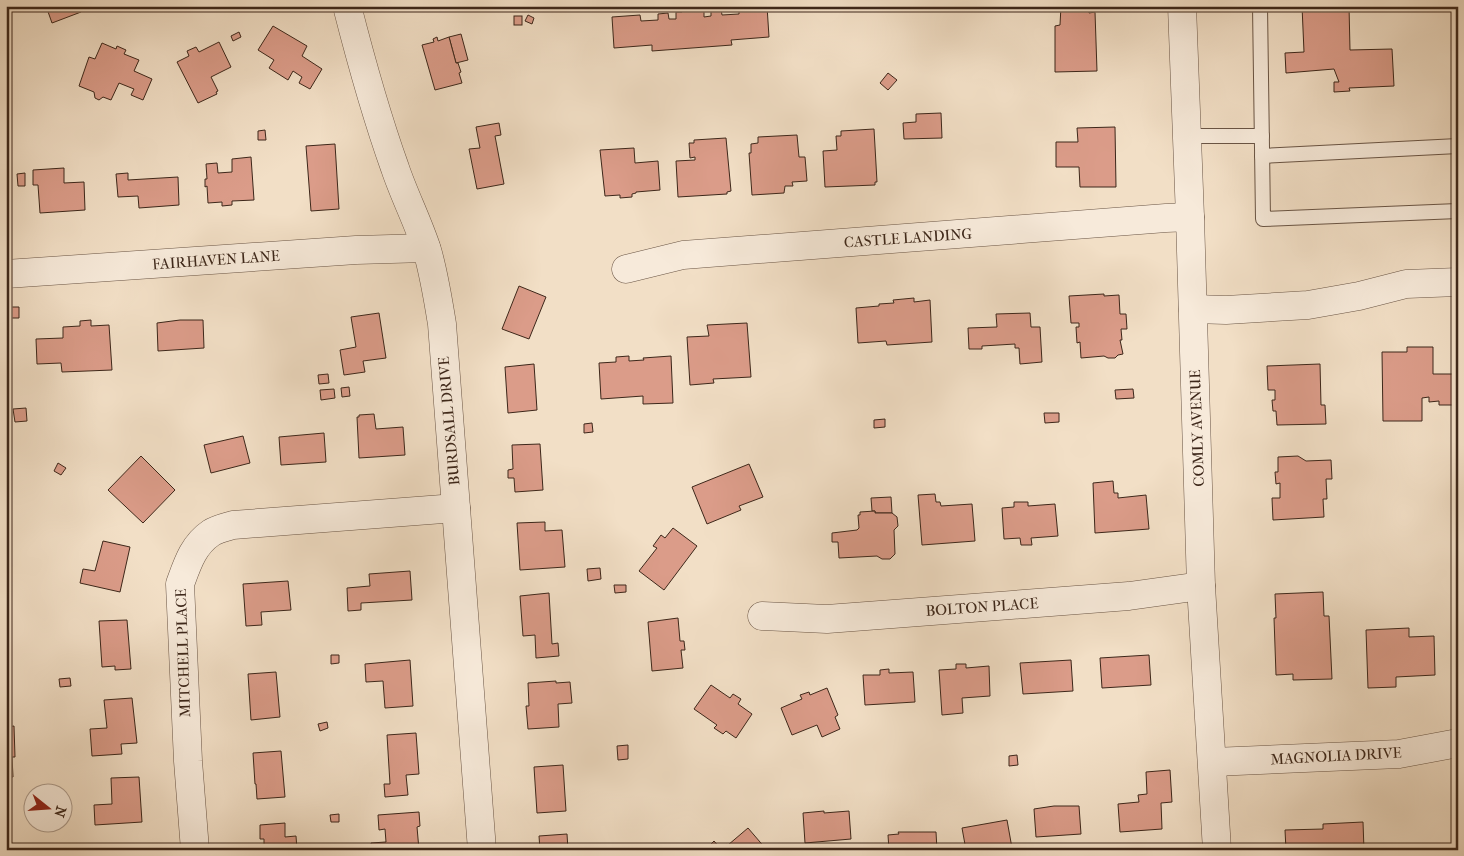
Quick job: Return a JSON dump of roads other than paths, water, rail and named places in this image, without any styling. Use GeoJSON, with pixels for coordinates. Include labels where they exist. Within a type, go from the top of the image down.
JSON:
{"type":"FeatureCollection","features":[{"type":"Feature","properties":{"kind":"street","name":"BURDSALL DRIVE"},"geometry":{"type":"LineString","coordinates":[[347,6],[384,136],[404,196],[426,248],[436,287],[442,324],[482,850]]}},
{"type":"Feature","properties":{"kind":"street","name":"COMLY AVENUE"},"geometry":{"type":"LineString","coordinates":[[1182,6],[1202,586],[1217,850]]}},
{"type":"Feature","properties":{"kind":"street","name":"CASTLE LANDING"},"geometry":{"type":"LineString","coordinates":[[626,269],[683,255],[1190,217]]}},
{"type":"Feature","properties":{"kind":"street","name":"FAIRHAVEN LANE"},"geometry":{"type":"LineString","coordinates":[[6,274],[356,250],[426,248]]}},
{"type":"Feature","properties":{"kind":"street"},"geometry":{"type":"LineString","coordinates":[[1193,310],[1308,305],[1359,296],[1406,284],[1458,282]]}},
{"type":"Feature","properties":{"kind":"street","name":"MITCHELL PLACE"},"geometry":{"type":"LineString","coordinates":[[195,850],[187,751],[180,584],[189,558],[212,532],[234,525],[456,508]]}},
{"type":"Feature","properties":{"kind":"street","name":"BOLTON PLACE"},"geometry":{"type":"LineString","coordinates":[[762,616],[836,618],[1129,596],[1202,586]]}},
{"type":"Feature","properties":{"kind":"street","name":"MAGNOLIA DRIVE"},"geometry":{"type":"LineString","coordinates":[[1212,762],[1399,754],[1458,743]]}},
{"type":"Feature","properties":{"kind":"lane"},"geometry":{"type":"LineString","coordinates":[[1260,6],[1263,219],[1458,211]]}},
{"type":"Feature","properties":{"kind":"lane"},"geometry":{"type":"LineString","coordinates":[[1187,136],[1262,136]]}},
{"type":"Feature","properties":{"kind":"lane"},"geometry":{"type":"LineString","coordinates":[[1262,156],[1458,146]]}}]}
